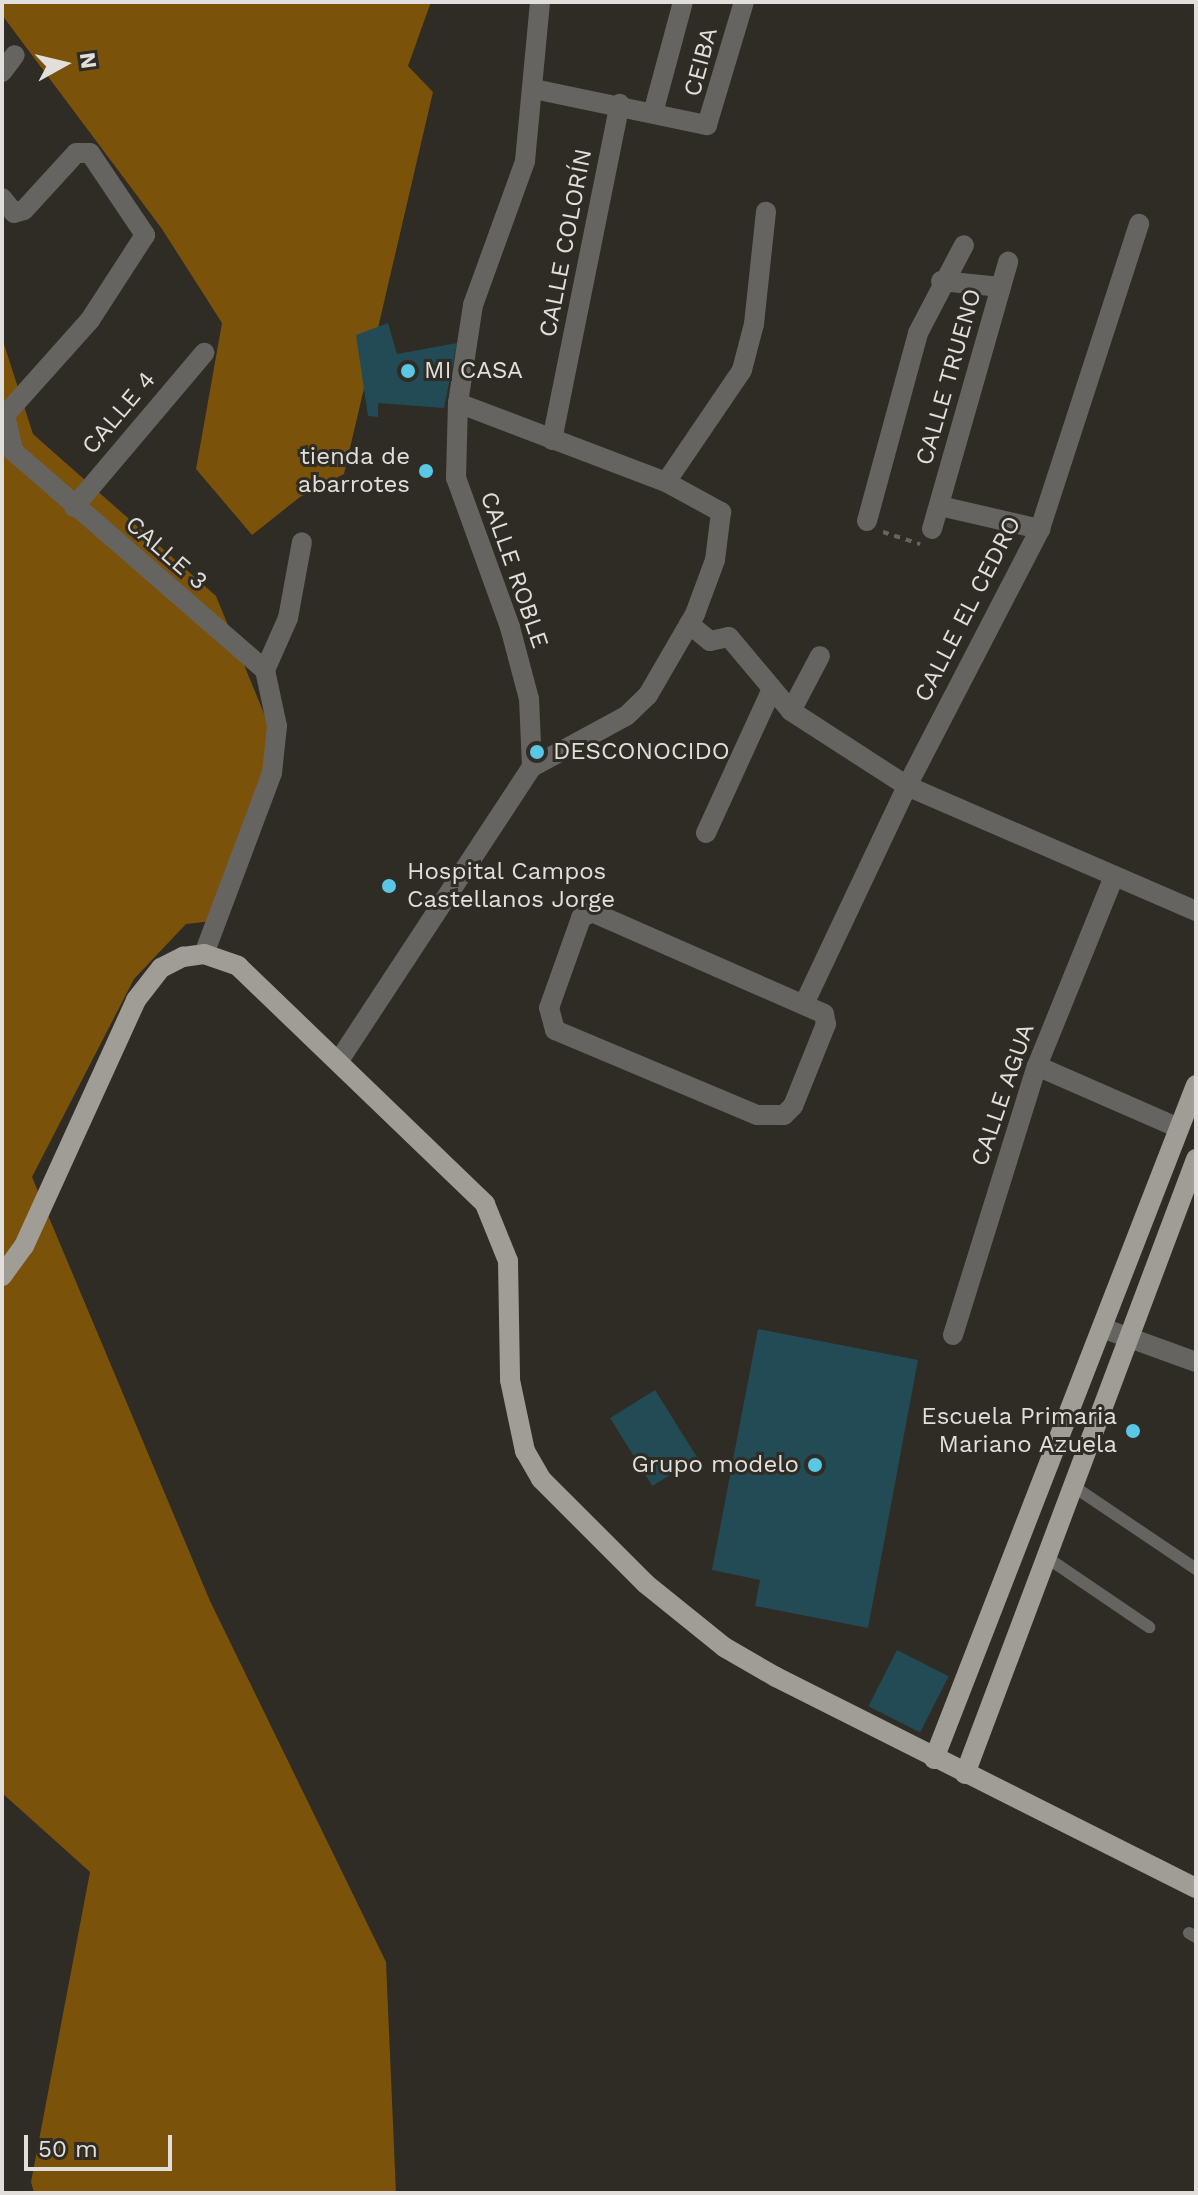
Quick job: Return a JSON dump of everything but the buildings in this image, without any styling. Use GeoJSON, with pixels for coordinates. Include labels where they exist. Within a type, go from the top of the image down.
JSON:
{"type":"FeatureCollection","features":[{"type":"Feature","properties":{"kind":"main road"},"geometry":{"type":"LineString","coordinates":[[2,1276],[24,1246],[136,1000],[161,968],[204,954],[238,966],[340,1059],[485,1204],[500,1232],[509,1276],[516,1423],[541,1479],[646,1584],[724,1647],[934,1759],[1196,1888]]}},
{"type":"Feature","properties":{"kind":"main road"},"geometry":{"type":"LineString","coordinates":[[934,1759],[1105,1329],[1196,1085]]}},
{"type":"Feature","properties":{"kind":"main road"},"geometry":{"type":"LineString","coordinates":[[965,1774],[1196,1159]]}},
{"type":"Feature","properties":{"kind":"street","name":"CALLE ROBLE"},"geometry":{"type":"LineString","coordinates":[[532,767],[529,699],[510,627],[456,478],[458,403],[473,305],[525,161],[540,2]]}},
{"type":"Feature","properties":{"kind":"street","name":"CEIBA"},"geometry":{"type":"LineString","coordinates":[[683,2],[653,113],[699,127],[713,119],[744,2]]}},
{"type":"Feature","properties":{"kind":"street"},"geometry":{"type":"LineString","coordinates":[[2,72],[15,55]]}},
{"type":"Feature","properties":{"kind":"street"},"geometry":{"type":"LineString","coordinates":[[534,89],[653,113]]}},
{"type":"Feature","properties":{"kind":"street","name":"CALLE COLORÍN"},"geometry":{"type":"LineString","coordinates":[[552,440],[620,104]]}},
{"type":"Feature","properties":{"kind":"street","name":"CALLE 3"},"geometry":{"type":"LineString","coordinates":[[2,198],[14,213],[24,210],[76,153],[90,153],[145,235],[90,320],[5,415],[13,451],[265,670]]}},
{"type":"Feature","properties":{"kind":"street"},"geometry":{"type":"LineString","coordinates":[[666,482],[742,370],[754,324],[766,212]]}},
{"type":"Feature","properties":{"kind":"street","name":"CALLE EL CEDRO"},"geometry":{"type":"LineString","coordinates":[[805,1002],[907,786],[1040,529],[1139,224]]}},
{"type":"Feature","properties":{"kind":"street"},"geometry":{"type":"LineString","coordinates":[[867,521],[918,333],[941,281],[964,245]]}},
{"type":"Feature","properties":{"kind":"street","name":"CALLE TRUENO"},"geometry":{"type":"LineString","coordinates":[[932,529],[1008,262]]}},
{"type":"Feature","properties":{"kind":"street"},"geometry":{"type":"LineString","coordinates":[[941,281],[1001,287]]}},
{"type":"Feature","properties":{"kind":"street","name":"CALLE 4"},"geometry":{"type":"LineString","coordinates":[[74,507],[204,353]]}},
{"type":"Feature","properties":{"kind":"street"},"geometry":{"type":"LineString","coordinates":[[340,1059],[532,767],[626,716],[648,695],[689,624],[715,560],[721,512],[666,482],[458,403]]}},
{"type":"Feature","properties":{"kind":"street"},"geometry":{"type":"LineString","coordinates":[[940,506],[1040,529]]}},
{"type":"Feature","properties":{"kind":"street"},"geometry":{"type":"LineString","coordinates":[[204,954],[272,773],[277,726],[265,670],[288,618],[302,542]]}},
{"type":"Feature","properties":{"kind":"street"},"geometry":{"type":"LineString","coordinates":[[689,624],[710,641],[729,637],[791,711],[907,786],[1196,911]]}},
{"type":"Feature","properties":{"kind":"street"},"geometry":{"type":"LineString","coordinates":[[791,711],[820,656]]}},
{"type":"Feature","properties":{"kind":"street"},"geometry":{"type":"LineString","coordinates":[[706,833],[772,689]]}},
{"type":"Feature","properties":{"kind":"street","name":"CALLE AGUA"},"geometry":{"type":"LineString","coordinates":[[953,1335],[1037,1066],[1114,876]]}},
{"type":"Feature","properties":{"kind":"street"},"geometry":{"type":"LineString","coordinates":[[592,912],[805,1002],[824,1014],[826,1024],[793,1106],[770,1117],[563,1036],[549,1008],[581,918],[592,912]]}},
{"type":"Feature","properties":{"kind":"street"},"geometry":{"type":"LineString","coordinates":[[1037,1066],[1179,1128]]}},
{"type":"Feature","properties":{"kind":"street"},"geometry":{"type":"LineString","coordinates":[[1105,1329],[1132,1335],[1196,1362]]}},
{"type":"Feature","properties":{"kind":"lane"},"geometry":{"type":"LineString","coordinates":[[1073,1486],[1196,1569]]}},
{"type":"Feature","properties":{"kind":"lane"},"geometry":{"type":"LineString","coordinates":[[1046,1557],[1149,1627]]}},
{"type":"Feature","properties":{"kind":"path"},"geometry":{"type":"LineString","coordinates":[[867,521],[871,530],[923,545],[932,529]]}},
{"type":"Feature","properties":{"kind":"shaded area"},"geometry":{"type":"Polygon","coordinates":[[[2,2],[431,2],[408,66],[433,92],[344,474],[300,497],[252,535],[196,469],[222,323],[162,229],[2,15],[2,2]]]}},
{"type":"Feature","properties":{"kind":"shaded area"},"geometry":{"type":"Polygon","coordinates":[[[2,338],[33,434],[216,596],[274,738],[222,920],[186,924],[134,979],[32,1177],[210,1601],[386,1962],[396,2193],[34,2193],[31,2182],[90,1872],[2,1793],[2,338]]]}},
{"type":"Feature","properties":{"kind":"place","name":"MI CASA"},"geometry":{"type":"Point","coordinates":[408,371]}},
{"type":"Feature","properties":{"kind":"place","name":"tienda de abarrotes"},"geometry":{"type":"Point","coordinates":[426,471]}},
{"type":"Feature","properties":{"kind":"place","name":"DESCONOCIDO"},"geometry":{"type":"Point","coordinates":[537,752]}},
{"type":"Feature","properties":{"kind":"place","name":"Hospital Campos Castellanos Jorge"},"geometry":{"type":"Point","coordinates":[389,886]}},
{"type":"Feature","properties":{"kind":"place","name":"Escuela Primaria Mariano Azuela"},"geometry":{"type":"Point","coordinates":[1133,1431]}},
{"type":"Feature","properties":{"kind":"place","name":"Grupo modelo"},"geometry":{"type":"Point","coordinates":[815,1465]}}]}
